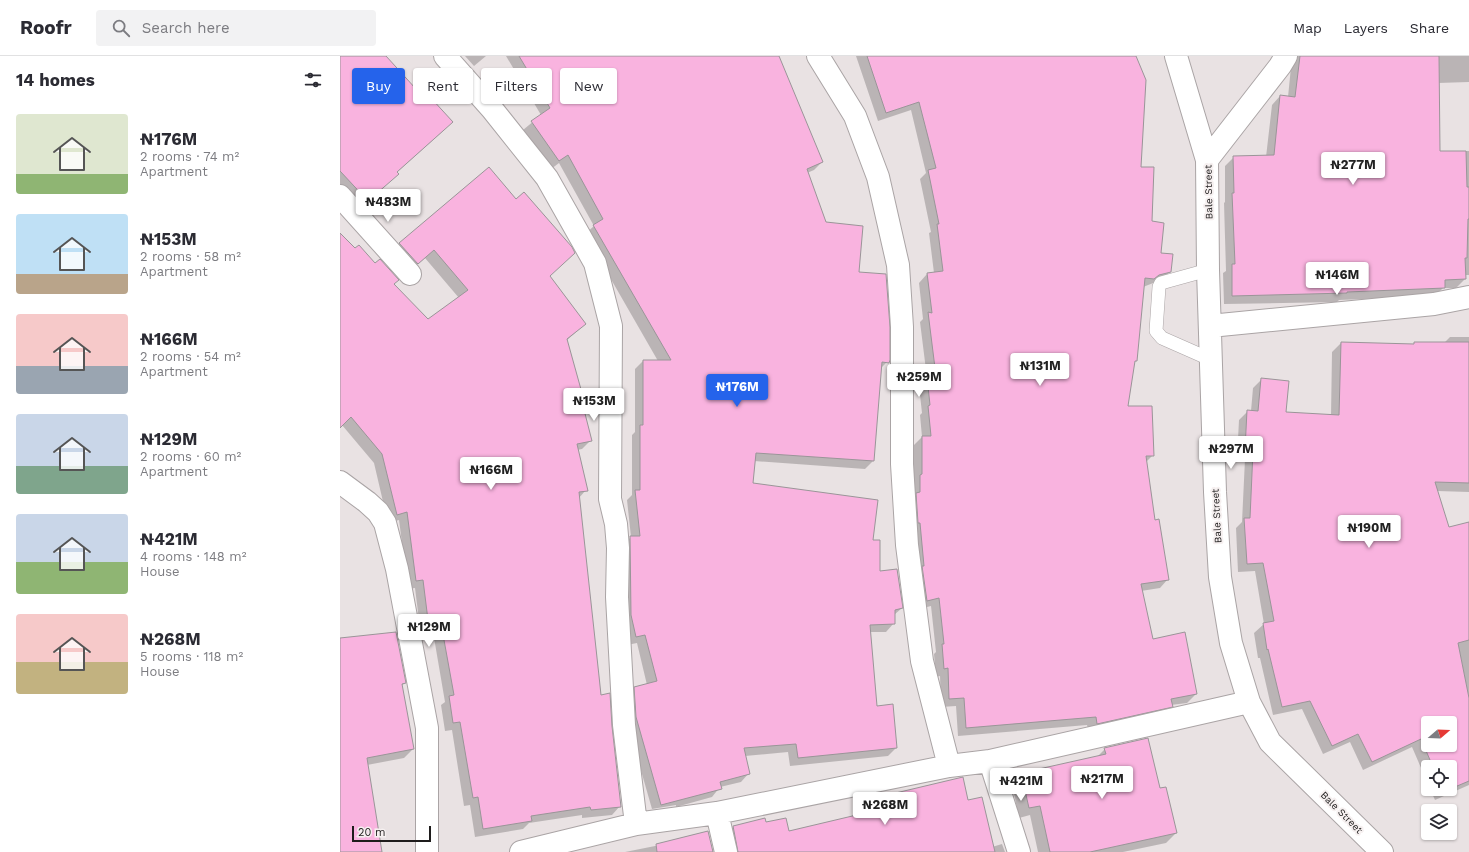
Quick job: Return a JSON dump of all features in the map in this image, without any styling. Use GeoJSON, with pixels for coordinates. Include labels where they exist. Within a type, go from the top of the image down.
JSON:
{"type":"FeatureCollection","features":[{"type":"Feature","properties":{"kind":"street"},"geometry":{"type":"LineString","coordinates":[[445,56],[492,109],[547,178],[595,262],[611,326],[610,499],[616,524],[618,548],[617,597],[624,725],[636,824]]}},
{"type":"Feature","properties":{"kind":"street"},"geometry":{"type":"LineString","coordinates":[[818,56],[855,116],[878,178],[898,265],[902,328],[902,464],[907,545],[922,661],[949,766]]}},
{"type":"Feature","properties":{"kind":"street","name":"Bale Street"},"geometry":{"type":"LineString","coordinates":[[1176,56],[1207,160],[1208,270],[1215,492],[1220,577],[1230,643],[1249,702],[1270,742],[1382,852]]}},
{"type":"Feature","properties":{"kind":"street"},"geometry":{"type":"LineString","coordinates":[[1207,160],[1280,66],[1286,56]]}},
{"type":"Feature","properties":{"kind":"street"},"geometry":{"type":"LineString","coordinates":[[340,196],[410,274]]}},
{"type":"Feature","properties":{"kind":"street"},"geometry":{"type":"LineString","coordinates":[[1210,326],[1434,304],[1469,297]]}},
{"type":"Feature","properties":{"kind":"street"},"geometry":{"type":"LineString","coordinates":[[340,482],[378,512],[385,523],[397,569],[427,728],[427,852]]}},
{"type":"Feature","properties":{"kind":"street"},"geometry":{"type":"LineString","coordinates":[[521,852],[636,824],[717,813],[949,766],[990,761],[1249,702]]}},
{"type":"Feature","properties":{"kind":"street"},"geometry":{"type":"LineString","coordinates":[[990,761],[1019,852]]}},
{"type":"Feature","properties":{"kind":"street"},"geometry":{"type":"LineString","coordinates":[[717,813],[726,852]]}},
{"type":"Feature","properties":{"kind":"lane"},"geometry":{"type":"LineString","coordinates":[[1208,270],[1161,283],[1159,287],[1156,331],[1162,338],[1212,360]]}},
{"type":"Feature","properties":{"kind":"building"},"geometry":{"type":"Polygon","coordinates":[[[340,56],[386,56],[397,68],[352,68],[352,104],[405,104],[405,77],[413,86],[413,104],[436,104],[453,122],[397,172],[399,174],[368,201],[340,171],[340,56]]]}},
{"type":"Feature","properties":{"kind":"building"},"geometry":{"type":"Polygon","coordinates":[[[519,56],[779,56],[823,162],[807,169],[826,222],[863,226],[859,272],[886,274],[890,327],[890,360],[889,363],[882,362],[874,461],[756,453],[753,483],[878,500],[873,540],[880,540],[880,571],[897,569],[903,608],[895,610],[895,624],[870,625],[877,706],[893,704],[897,748],[798,758],[796,744],[744,748],[750,774],[720,782],[722,789],[661,805],[636,717],[634,687],[657,681],[645,635],[636,637],[631,615],[630,536],[640,536],[635,490],[640,490],[640,425],[643,425],[643,360],[671,360],[593,225],[603,219],[568,155],[559,161],[531,121],[550,108],[548,104],[552,104],[552,68],[526,68],[519,56]]]}},
{"type":"Feature","properties":{"kind":"building"},"geometry":{"type":"Polygon","coordinates":[[[867,56],[1136,56],[1146,80],[1141,167],[1154,167],[1152,221],[1164,223],[1161,253],[1173,254],[1171,272],[1159,275],[1154,279],[1145,278],[1137,361],[1135,361],[1128,406],[1152,406],[1154,456],[1146,456],[1155,520],[1159,519],[1169,580],[1141,584],[1153,639],[1185,632],[1197,694],[1171,699],[1173,707],[1097,724],[1096,717],[966,728],[964,698],[949,699],[948,668],[944,669],[942,644],[944,644],[939,598],[927,601],[922,566],[924,566],[920,523],[918,523],[916,493],[920,492],[920,475],[922,474],[922,436],[931,436],[927,377],[936,376],[928,312],[932,313],[927,273],[943,271],[937,224],[939,224],[928,170],[936,168],[919,102],[886,113],[867,56]]]}},
{"type":"Feature","properties":{"kind":"building"},"geometry":{"type":"Polygon","coordinates":[[[1300,56],[1439,56],[1440,151],[1466,151],[1467,187],[1469,187],[1469,219],[1467,258],[1465,258],[1466,279],[1445,280],[1445,288],[1347,293],[1232,296],[1232,264],[1235,264],[1232,193],[1234,193],[1233,156],[1274,155],[1280,95],[1295,97],[1300,56]]]}},
{"type":"Feature","properties":{"kind":"building"},"geometry":{"type":"Polygon","coordinates":[[[489,167],[516,199],[524,192],[572,247],[575,253],[550,276],[586,324],[567,339],[582,393],[580,394],[592,441],[577,444],[588,491],[579,492],[601,695],[610,693],[621,807],[591,810],[590,807],[531,816],[532,821],[483,829],[478,797],[473,798],[460,722],[453,723],[449,696],[454,695],[440,618],[428,620],[423,580],[416,581],[407,512],[397,515],[382,454],[351,417],[340,428],[340,233],[355,248],[359,245],[375,263],[380,259],[399,280],[394,284],[428,319],[468,290],[434,250],[418,264],[399,243],[489,167]]]}},
{"type":"Feature","properties":{"kind":"building"},"geometry":{"type":"Polygon","coordinates":[[[1341,342],[1414,344],[1414,342],[1469,342],[1469,483],[1435,482],[1449,527],[1469,522],[1469,640],[1458,643],[1469,698],[1469,781],[1457,786],[1457,760],[1430,760],[1427,752],[1457,752],[1457,716],[1421,716],[1421,739],[1372,762],[1358,734],[1332,746],[1310,701],[1282,707],[1268,649],[1267,650],[1263,623],[1274,621],[1263,563],[1247,564],[1244,518],[1250,518],[1253,451],[1245,450],[1247,410],[1258,411],[1261,378],[1289,381],[1286,412],[1339,415],[1341,342]]]}},
{"type":"Feature","properties":{"kind":"building"},"geometry":{"type":"Polygon","coordinates":[[[396,632],[406,683],[402,684],[414,749],[367,758],[382,852],[340,852],[340,638],[396,632]]]}},
{"type":"Feature","properties":{"kind":"building"},"geometry":{"type":"Polygon","coordinates":[[[1148,738],[1160,788],[1166,787],[1177,833],[1090,852],[1050,852],[1040,806],[1029,808],[1021,773],[1106,754],[1104,748],[1148,738]]]}},
{"type":"Feature","properties":{"kind":"building"},"geometry":{"type":"Polygon","coordinates":[[[963,777],[968,800],[982,797],[995,852],[738,852],[733,826],[765,818],[766,822],[786,818],[789,831],[865,813],[862,801],[963,777]]]}},
{"type":"Feature","properties":{"kind":"building"},"geometry":{"type":"Polygon","coordinates":[[[708,831],[713,852],[657,852],[656,844],[708,831]]]}}]}
